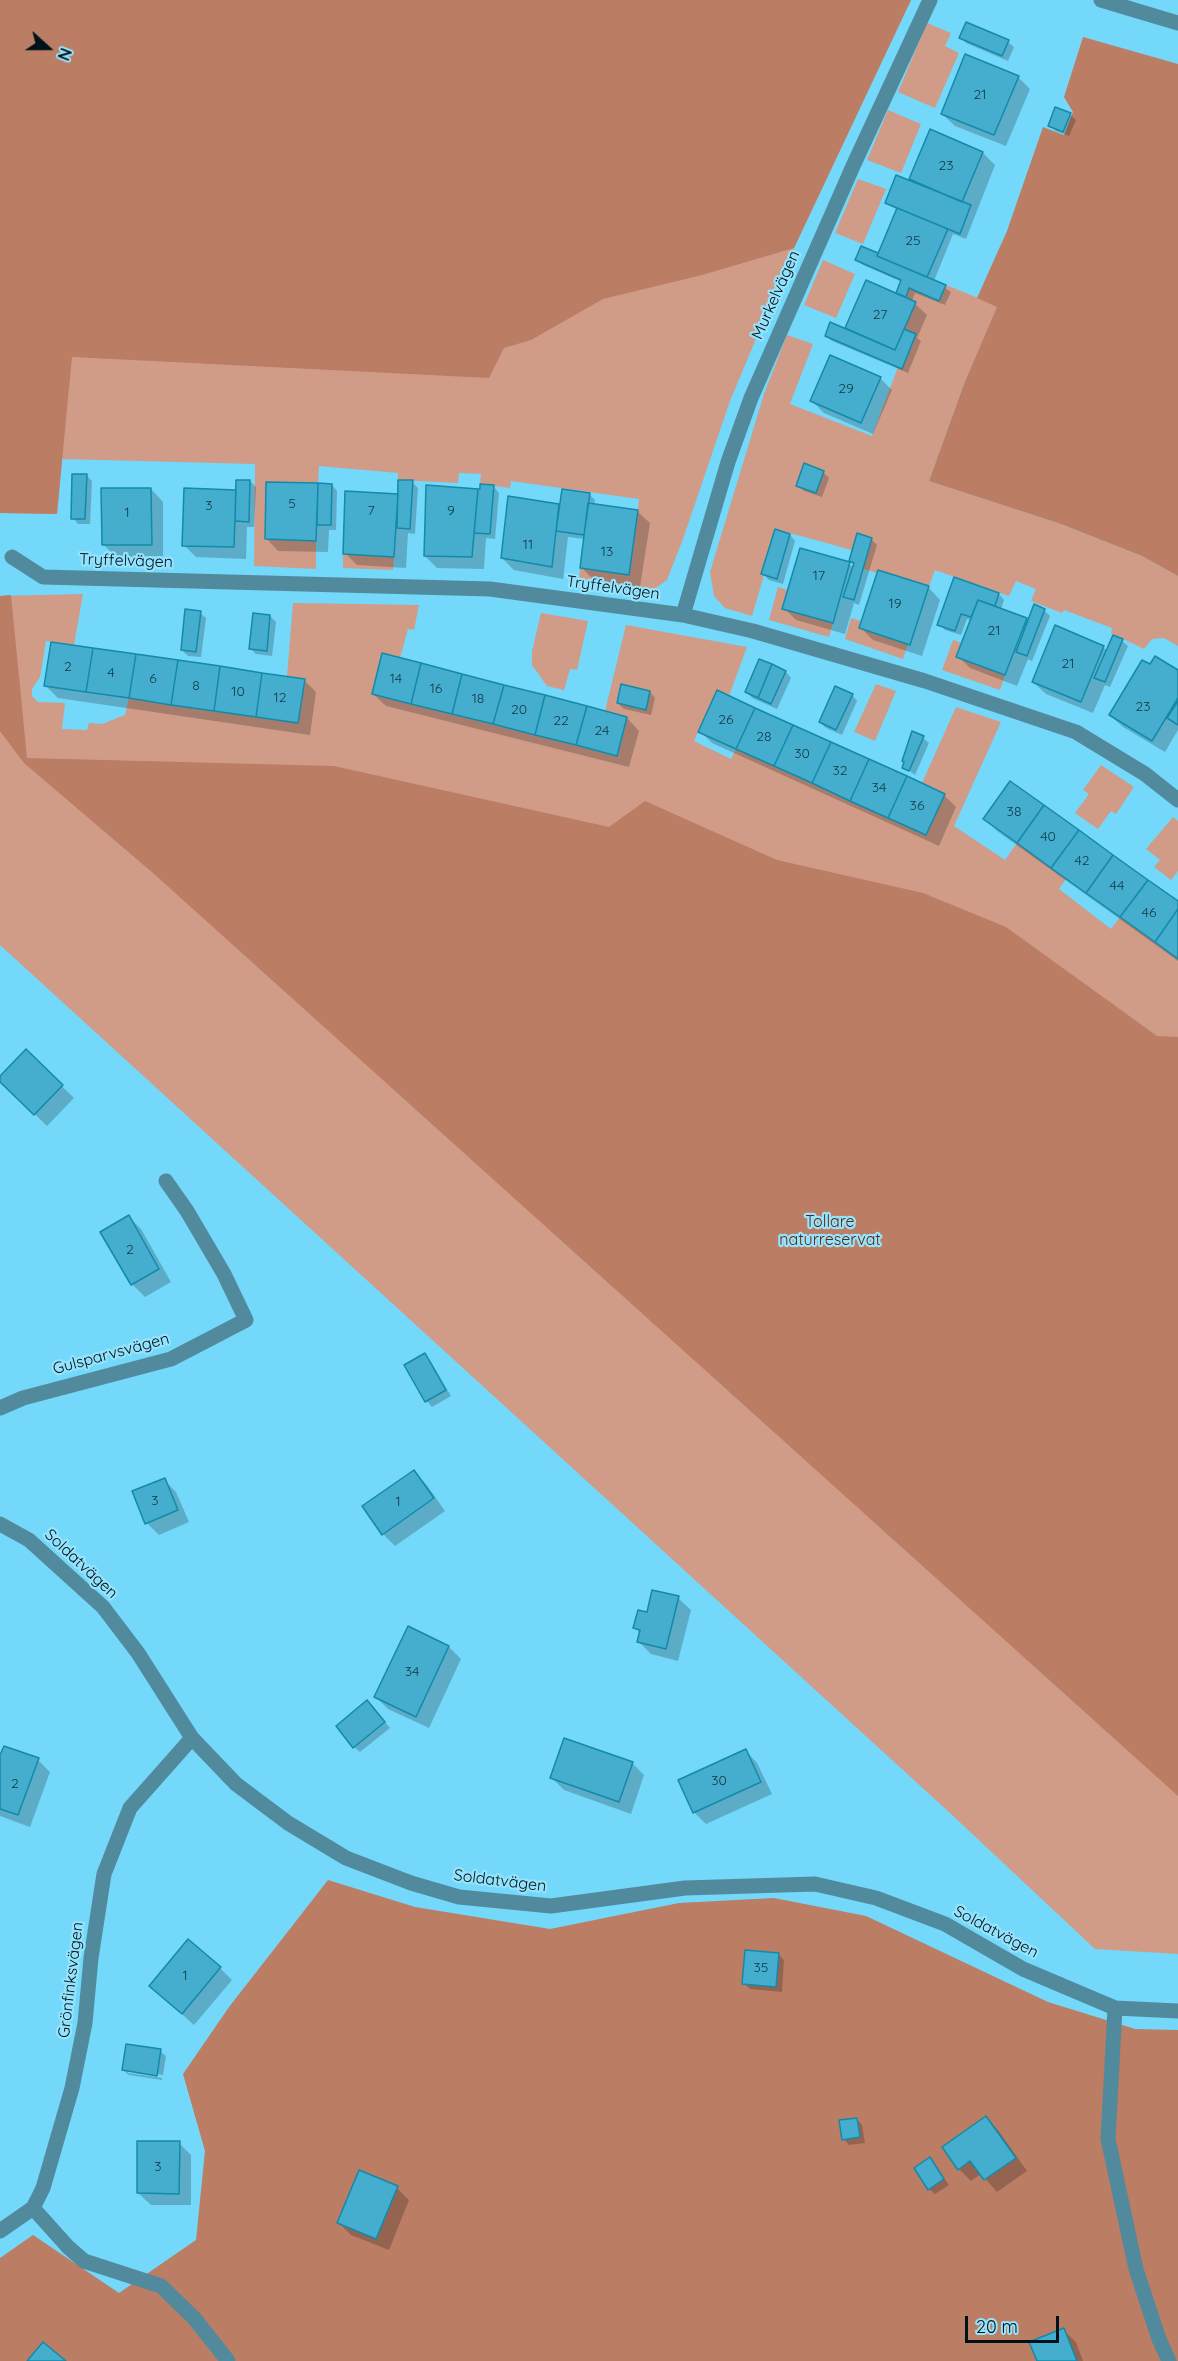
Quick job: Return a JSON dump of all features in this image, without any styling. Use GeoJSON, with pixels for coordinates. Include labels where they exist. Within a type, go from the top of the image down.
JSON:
{"type":"FeatureCollection","features":[{"type":"Feature","properties":{"kind":"street","name":"Murkelvägen"},"geometry":{"type":"LineString","coordinates":[[683,615],[728,462],[751,398],[853,166],[930,0]]}},
{"type":"Feature","properties":{"kind":"street"},"geometry":{"type":"LineString","coordinates":[[1101,0],[1178,23]]}},
{"type":"Feature","properties":{"kind":"street","name":"Tryffelvägen"},"geometry":{"type":"LineString","coordinates":[[12,557],[43,577],[490,589],[683,615],[753,632],[925,681],[1076,732],[1145,774],[1178,800]]}},
{"type":"Feature","properties":{"kind":"street","name":"Gulsparvsvägen"},"geometry":{"type":"LineString","coordinates":[[0,1408],[22,1398],[171,1359],[246,1320],[219,1265],[187,1211],[165,1181]]}},
{"type":"Feature","properties":{"kind":"street","name":"Soldatvägen"},"geometry":{"type":"LineString","coordinates":[[0,1524],[29,1540],[103,1607],[138,1653],[192,1738],[236,1784],[297,1829],[346,1858],[459,1897],[551,1906],[685,1888],[815,1884],[876,1898],[945,1924],[1023,1969],[1115,2008],[1178,2011]]}},
{"type":"Feature","properties":{"kind":"street","name":"Grönfinksvägen"},"geometry":{"type":"LineString","coordinates":[[33,2208],[44,2188],[86,2023],[91,1958],[104,1874],[130,1808],[192,1738]]}},
{"type":"Feature","properties":{"kind":"street"},"geometry":{"type":"LineString","coordinates":[[1115,2008],[1108,2139],[1136,2269],[1159,2339],[1169,2361]]}},
{"type":"Feature","properties":{"kind":"street"},"geometry":{"type":"LineString","coordinates":[[0,2230],[33,2208],[68,2247],[84,2261],[161,2286],[194,2318],[228,2361]]}},
{"type":"Feature","properties":{"kind":"green space"},"geometry":{"type":"Polygon","coordinates":[[[0,0],[911,0],[794,248],[730,401],[667,580],[647,594],[579,582],[580,568],[629,575],[639,499],[511,481],[510,488],[480,484],[481,474],[459,473],[458,483],[398,480],[398,473],[319,466],[318,483],[266,482],[265,539],[316,541],[316,569],[254,566],[255,464],[62,459],[57,514],[0,513],[0,0]]]}},
{"type":"Feature","properties":{"kind":"green space"},"geometry":{"type":"Polygon","coordinates":[[[0,0],[911,0],[794,248],[702,275],[603,299],[531,340],[504,348],[489,378],[72,357],[57,514],[0,513],[0,0]]]}},
{"type":"Feature","properties":{"kind":"green space"},"geometry":{"type":"Polygon","coordinates":[[[927,23],[951,33],[945,46],[959,53],[935,108],[898,92],[927,23]]]}},
{"type":"Feature","properties":{"kind":"green space"},"geometry":{"type":"Polygon","coordinates":[[[1083,37],[1178,64],[1178,576],[1142,556],[1061,524],[929,481],[964,384],[997,307],[977,298],[1007,231],[1043,127],[1064,135],[1073,112],[1064,97],[1083,37]]]}},
{"type":"Feature","properties":{"kind":"green space"},"geometry":{"type":"Polygon","coordinates":[[[888,110],[921,124],[901,173],[867,160],[888,110]]]}},
{"type":"Feature","properties":{"kind":"green space"},"geometry":{"type":"Polygon","coordinates":[[[858,179],[886,189],[863,244],[835,233],[858,179]]]}},
{"type":"Feature","properties":{"kind":"green space"},"geometry":{"type":"Polygon","coordinates":[[[823,260],[855,274],[836,318],[804,305],[823,260]]]}},
{"type":"Feature","properties":{"kind":"green space"},"geometry":{"type":"Polygon","coordinates":[[[946,285],[998,306],[964,384],[929,481],[1061,524],[1142,556],[1178,576],[1178,646],[1164,638],[1152,639],[1144,649],[1111,633],[1112,628],[1064,610],[1062,613],[1031,601],[1036,589],[1016,581],[1009,596],[935,570],[929,586],[879,570],[877,573],[863,569],[852,550],[775,529],[761,574],[764,575],[752,616],[725,608],[714,596],[710,572],[764,394],[787,335],[813,344],[790,404],[872,436],[898,367],[902,368],[916,335],[904,329],[916,302],[906,297],[909,288],[939,301],[946,285]]]}},
{"type":"Feature","properties":{"kind":"green space"},"geometry":{"type":"Polygon","coordinates":[[[343,554],[394,557],[393,570],[343,568],[343,554]]]}},
{"type":"Feature","properties":{"kind":"green space"},"geometry":{"type":"Polygon","coordinates":[[[778,587],[787,590],[782,609],[833,623],[829,637],[769,620],[778,587]]]}},
{"type":"Feature","properties":{"kind":"green space","name":"Tollare naturreservat"},"geometry":{"type":"Polygon","coordinates":[[[83,594],[74,645],[46,641],[40,677],[32,689],[32,696],[38,702],[65,703],[62,729],[87,730],[89,723],[102,724],[125,715],[129,698],[298,723],[305,679],[287,676],[293,603],[419,605],[414,630],[408,629],[400,658],[382,654],[372,694],[617,756],[627,717],[605,711],[626,625],[747,647],[729,696],[717,691],[694,741],[731,759],[736,749],[926,835],[945,794],[922,783],[956,707],[1001,722],[954,826],[1005,860],[1017,843],[1066,879],[1059,889],[1111,929],[1120,917],[1178,959],[1178,1954],[1095,1949],[950,1813],[0,945],[0,596],[83,594]]]}},
{"type":"Feature","properties":{"kind":"green space","name":"Tollare naturreservat"},"geometry":{"type":"Polygon","coordinates":[[[11,595],[27,758],[334,766],[609,827],[645,801],[777,860],[923,893],[1006,927],[1157,1036],[1178,1037],[1178,1796],[153,873],[24,763],[0,731],[0,596],[11,595]]]}},
{"type":"Feature","properties":{"kind":"green space"},"geometry":{"type":"Polygon","coordinates":[[[541,613],[588,621],[577,670],[570,669],[564,690],[547,686],[532,665],[532,651],[541,613]]]}},
{"type":"Feature","properties":{"kind":"green space"},"geometry":{"type":"Polygon","coordinates":[[[851,618],[861,621],[860,628],[908,644],[903,659],[845,639],[851,618]]]}},
{"type":"Feature","properties":{"kind":"green space"},"geometry":{"type":"Polygon","coordinates":[[[953,640],[961,643],[957,657],[1005,675],[1000,690],[942,670],[953,640]]]}},
{"type":"Feature","properties":{"kind":"green space"},"geometry":{"type":"Polygon","coordinates":[[[876,684],[896,691],[875,741],[854,732],[876,684]]]}},
{"type":"Feature","properties":{"kind":"green space"},"geometry":{"type":"Polygon","coordinates":[[[1101,765],[1134,787],[1116,814],[1111,811],[1098,829],[1075,813],[1089,794],[1083,790],[1101,765]]]}},
{"type":"Feature","properties":{"kind":"green space"},"geometry":{"type":"Polygon","coordinates":[[[1173,817],[1178,821],[1178,871],[1171,880],[1154,867],[1160,860],[1146,849],[1173,817]]]}},
{"type":"Feature","properties":{"kind":"green space"},"geometry":{"type":"Polygon","coordinates":[[[328,1880],[415,1907],[550,1929],[679,1903],[774,1898],[866,1916],[1048,2002],[1135,2029],[1178,2030],[1178,2361],[0,2361],[0,2258],[33,2235],[119,2293],[196,2240],[205,2151],[183,2074],[229,2007],[328,1880]]]}},
{"type":"Feature","properties":{"kind":"building"},"geometry":{"type":"Polygon","coordinates":[[[966,22],[1009,40],[1002,56],[959,38],[966,22]]]}},
{"type":"Feature","properties":{"kind":"building"},"geometry":{"type":"Polygon","coordinates":[[[965,54],[1019,76],[994,135],[941,114],[965,54]]]}},
{"type":"Feature","properties":{"kind":"building"},"geometry":{"type":"Polygon","coordinates":[[[1055,107],[1071,113],[1063,132],[1048,126],[1055,107]]]}},
{"type":"Feature","properties":{"kind":"building"},"geometry":{"type":"Polygon","coordinates":[[[930,129],[983,152],[962,202],[909,179],[930,129]]]}},
{"type":"Feature","properties":{"kind":"building"},"geometry":{"type":"Polygon","coordinates":[[[896,175],[971,205],[960,234],[885,203],[896,175]]]}},
{"type":"Feature","properties":{"kind":"building"},"geometry":{"type":"Polygon","coordinates":[[[897,208],[948,229],[927,277],[877,256],[897,208]]]}},
{"type":"Feature","properties":{"kind":"building"},"geometry":{"type":"Polygon","coordinates":[[[861,246],[878,253],[877,256],[946,285],[939,301],[909,288],[906,297],[896,293],[901,280],[855,260],[861,246]]]}},
{"type":"Feature","properties":{"kind":"building"},"geometry":{"type":"Polygon","coordinates":[[[866,280],[916,302],[895,350],[845,328],[866,280]]]}},
{"type":"Feature","properties":{"kind":"building"},"geometry":{"type":"Polygon","coordinates":[[[830,322],[895,350],[904,329],[916,334],[902,369],[825,336],[830,322]]]}},
{"type":"Feature","properties":{"kind":"building"},"geometry":{"type":"Polygon","coordinates":[[[830,355],[881,377],[861,423],[810,401],[830,355]]]}},
{"type":"Feature","properties":{"kind":"building"},"geometry":{"type":"Polygon","coordinates":[[[804,463],[824,471],[816,493],[796,486],[804,463]]]}},
{"type":"Feature","properties":{"kind":"building"},"geometry":{"type":"Polygon","coordinates":[[[72,474],[87,474],[85,519],[71,519],[72,474]]]}},
{"type":"Feature","properties":{"kind":"building"},"geometry":{"type":"Polygon","coordinates":[[[236,480],[250,480],[249,522],[235,521],[236,480]]]}},
{"type":"Feature","properties":{"kind":"building"},"geometry":{"type":"Polygon","coordinates":[[[398,480],[413,480],[410,529],[397,528],[398,480]]]}},
{"type":"Feature","properties":{"kind":"building"},"geometry":{"type":"Polygon","coordinates":[[[266,482],[318,483],[316,541],[265,539],[266,482]]]}},
{"type":"Feature","properties":{"kind":"building"},"geometry":{"type":"Polygon","coordinates":[[[318,483],[332,484],[331,525],[317,525],[318,483]]]}},
{"type":"Feature","properties":{"kind":"building"},"geometry":{"type":"Polygon","coordinates":[[[480,484],[494,485],[490,534],[474,533],[480,484]]]}},
{"type":"Feature","properties":{"kind":"building"},"geometry":{"type":"Polygon","coordinates":[[[426,485],[478,489],[472,557],[424,556],[426,485]]]}},
{"type":"Feature","properties":{"kind":"building"},"geometry":{"type":"Polygon","coordinates":[[[101,488],[151,488],[152,545],[102,545],[101,488]]]}},
{"type":"Feature","properties":{"kind":"building"},"geometry":{"type":"Polygon","coordinates":[[[184,488],[236,490],[234,547],[182,546],[184,488]]]}},
{"type":"Feature","properties":{"kind":"building"},"geometry":{"type":"Polygon","coordinates":[[[562,489],[590,493],[584,535],[556,531],[562,489]]]}},
{"type":"Feature","properties":{"kind":"building"},"geometry":{"type":"Polygon","coordinates":[[[345,491],[398,494],[394,557],[343,554],[345,491]]]}},
{"type":"Feature","properties":{"kind":"building"},"geometry":{"type":"Polygon","coordinates":[[[508,496],[559,504],[552,567],[501,558],[508,496]]]}},
{"type":"Feature","properties":{"kind":"building"},"geometry":{"type":"Polygon","coordinates":[[[588,503],[638,510],[629,575],[580,568],[588,503]]]}},
{"type":"Feature","properties":{"kind":"building"},"geometry":{"type":"Polygon","coordinates":[[[775,529],[790,534],[777,579],[761,574],[775,529]]]}},
{"type":"Feature","properties":{"kind":"building"},"geometry":{"type":"Polygon","coordinates":[[[857,533],[872,538],[854,600],[843,597],[854,563],[849,561],[857,533]]]}},
{"type":"Feature","properties":{"kind":"building"},"geometry":{"type":"Polygon","coordinates":[[[800,548],[850,562],[833,623],[782,609],[800,548]]]}},
{"type":"Feature","properties":{"kind":"building"},"geometry":{"type":"Polygon","coordinates":[[[878,570],[929,586],[910,645],[859,628],[878,570]]]}},
{"type":"Feature","properties":{"kind":"building"},"geometry":{"type":"Polygon","coordinates":[[[954,577],[999,593],[995,606],[978,600],[971,617],[961,614],[955,631],[937,625],[954,577]]]}},
{"type":"Feature","properties":{"kind":"building"},"geometry":{"type":"Polygon","coordinates":[[[978,600],[1027,618],[1005,675],[956,657],[978,600]]]}},
{"type":"Feature","properties":{"kind":"building"},"geometry":{"type":"Polygon","coordinates":[[[1034,604],[1045,609],[1027,656],[1016,652],[1034,604]]]}},
{"type":"Feature","properties":{"kind":"building"},"geometry":{"type":"Polygon","coordinates":[[[185,609],[201,611],[196,652],[181,650],[185,609]]]}},
{"type":"Feature","properties":{"kind":"building"},"geometry":{"type":"Polygon","coordinates":[[[253,613],[270,615],[267,651],[249,649],[253,613]]]}},
{"type":"Feature","properties":{"kind":"building"},"geometry":{"type":"Polygon","coordinates":[[[1055,625],[1104,646],[1081,702],[1032,682],[1055,625]]]}},
{"type":"Feature","properties":{"kind":"building"},"geometry":{"type":"Polygon","coordinates":[[[1113,635],[1123,639],[1105,682],[1094,678],[1113,635]]]}},
{"type":"Feature","properties":{"kind":"building"},"geometry":{"type":"Polygon","coordinates":[[[51,642],[93,648],[86,692],[44,686],[51,642]]]}},
{"type":"Feature","properties":{"kind":"building"},"geometry":{"type":"Polygon","coordinates":[[[93,648],[136,654],[129,698],[86,692],[93,648]]]}},
{"type":"Feature","properties":{"kind":"building"},"geometry":{"type":"Polygon","coordinates":[[[382,653],[421,663],[411,704],[372,694],[382,653]]]}},
{"type":"Feature","properties":{"kind":"building"},"geometry":{"type":"Polygon","coordinates":[[[136,654],[178,660],[171,705],[129,698],[136,654]]]}},
{"type":"Feature","properties":{"kind":"building"},"geometry":{"type":"Polygon","coordinates":[[[1155,656],[1178,670],[1178,698],[1152,741],[1109,715],[1142,660],[1150,664],[1155,656]]]}},
{"type":"Feature","properties":{"kind":"building"},"geometry":{"type":"Polygon","coordinates":[[[759,659],[772,664],[758,698],[745,692],[759,659]]]}},
{"type":"Feature","properties":{"kind":"building"},"geometry":{"type":"Polygon","coordinates":[[[178,660],[220,666],[214,711],[171,705],[178,660]]]}},
{"type":"Feature","properties":{"kind":"building"},"geometry":{"type":"Polygon","coordinates":[[[421,663],[462,674],[452,714],[411,704],[421,663]]]}},
{"type":"Feature","properties":{"kind":"building"},"geometry":{"type":"Polygon","coordinates":[[[772,664],[786,671],[771,704],[758,698],[772,664]]]}},
{"type":"Feature","properties":{"kind":"building"},"geometry":{"type":"Polygon","coordinates":[[[220,666],[262,673],[256,717],[214,711],[220,666]]]}},
{"type":"Feature","properties":{"kind":"building"},"geometry":{"type":"Polygon","coordinates":[[[262,673],[305,679],[298,723],[256,717],[262,673]]]}},
{"type":"Feature","properties":{"kind":"building"},"geometry":{"type":"Polygon","coordinates":[[[462,674],[504,685],[493,724],[452,714],[462,674]]]}},
{"type":"Feature","properties":{"kind":"building"},"geometry":{"type":"Polygon","coordinates":[[[621,684],[650,691],[646,710],[617,703],[621,684]]]}},
{"type":"Feature","properties":{"kind":"building"},"geometry":{"type":"Polygon","coordinates":[[[504,685],[545,695],[535,735],[493,724],[504,685]]]}},
{"type":"Feature","properties":{"kind":"building"},"geometry":{"type":"Polygon","coordinates":[[[835,686],[853,694],[836,730],[819,722],[835,686]]]}},
{"type":"Feature","properties":{"kind":"building"},"geometry":{"type":"Polygon","coordinates":[[[717,690],[755,708],[736,749],[698,732],[717,690]]]}},
{"type":"Feature","properties":{"kind":"building"},"geometry":{"type":"Polygon","coordinates":[[[545,695],[587,706],[576,745],[535,735],[545,695]]]}},
{"type":"Feature","properties":{"kind":"building"},"geometry":{"type":"Polygon","coordinates":[[[1178,701],[1178,725],[1167,718],[1178,701]]]}},
{"type":"Feature","properties":{"kind":"building"},"geometry":{"type":"Polygon","coordinates":[[[587,706],[627,717],[617,756],[576,745],[587,706]]]}},
{"type":"Feature","properties":{"kind":"building"},"geometry":{"type":"Polygon","coordinates":[[[755,708],[793,725],[774,766],[736,749],[755,708]]]}},
{"type":"Feature","properties":{"kind":"building"},"geometry":{"type":"Polygon","coordinates":[[[793,725],[831,742],[812,783],[774,766],[793,725]]]}},
{"type":"Feature","properties":{"kind":"building"},"geometry":{"type":"Polygon","coordinates":[[[912,731],[924,736],[909,771],[902,768],[904,762],[902,761],[912,731]]]}},
{"type":"Feature","properties":{"kind":"building"},"geometry":{"type":"Polygon","coordinates":[[[831,742],[869,759],[850,801],[812,783],[831,742]]]}},
{"type":"Feature","properties":{"kind":"building"},"geometry":{"type":"Polygon","coordinates":[[[869,759],[907,776],[888,818],[850,801],[869,759]]]}},
{"type":"Feature","properties":{"kind":"building"},"geometry":{"type":"Polygon","coordinates":[[[907,776],[945,794],[926,835],[888,818],[907,776]]]}},
{"type":"Feature","properties":{"kind":"building"},"geometry":{"type":"Polygon","coordinates":[[[1010,781],[1044,805],[1017,843],[983,819],[1010,781]]]}},
{"type":"Feature","properties":{"kind":"building"},"geometry":{"type":"Polygon","coordinates":[[[1044,805],[1079,830],[1051,868],[1017,843],[1044,805]]]}},
{"type":"Feature","properties":{"kind":"building"},"geometry":{"type":"Polygon","coordinates":[[[1079,830],[1113,855],[1086,893],[1051,868],[1079,830]]]}},
{"type":"Feature","properties":{"kind":"building"},"geometry":{"type":"Polygon","coordinates":[[[1113,855],[1148,880],[1120,917],[1086,893],[1113,855]]]}},
{"type":"Feature","properties":{"kind":"building"},"geometry":{"type":"Polygon","coordinates":[[[1148,880],[1178,901],[1178,909],[1155,942],[1120,917],[1148,880]]]}},
{"type":"Feature","properties":{"kind":"building"},"geometry":{"type":"Polygon","coordinates":[[[1178,909],[1178,959],[1155,942],[1178,909]]]}},
{"type":"Feature","properties":{"kind":"building"},"geometry":{"type":"Polygon","coordinates":[[[26,1049],[63,1085],[34,1115],[0,1082],[0,1076],[26,1049]]]}},
{"type":"Feature","properties":{"kind":"building"},"geometry":{"type":"Polygon","coordinates":[[[129,1215],[159,1269],[131,1285],[100,1232],[129,1215]]]}},
{"type":"Feature","properties":{"kind":"building"},"geometry":{"type":"Polygon","coordinates":[[[425,1353],[446,1390],[425,1402],[404,1365],[425,1353]]]}},
{"type":"Feature","properties":{"kind":"building"},"geometry":{"type":"Polygon","coordinates":[[[414,1470],[434,1498],[382,1535],[362,1506],[414,1470]]]}},
{"type":"Feature","properties":{"kind":"building"},"geometry":{"type":"Polygon","coordinates":[[[165,1478],[178,1510],[145,1524],[132,1491],[165,1478]]]}},
{"type":"Feature","properties":{"kind":"building"},"geometry":{"type":"Polygon","coordinates":[[[652,1590],[679,1596],[666,1649],[637,1642],[640,1630],[633,1628],[638,1610],[647,1612],[652,1590]]]}},
{"type":"Feature","properties":{"kind":"building"},"geometry":{"type":"Polygon","coordinates":[[[408,1626],[449,1646],[416,1717],[374,1697],[408,1626]]]}},
{"type":"Feature","properties":{"kind":"building"},"geometry":{"type":"Polygon","coordinates":[[[367,1700],[385,1722],[353,1748],[336,1726],[367,1700]]]}},
{"type":"Feature","properties":{"kind":"building"},"geometry":{"type":"Polygon","coordinates":[[[564,1738],[633,1762],[619,1802],[550,1778],[564,1738]]]}},
{"type":"Feature","properties":{"kind":"building"},"geometry":{"type":"Polygon","coordinates":[[[4,1746],[39,1758],[18,1815],[0,1809],[0,1755],[4,1746]]]}},
{"type":"Feature","properties":{"kind":"building"},"geometry":{"type":"Polygon","coordinates":[[[746,1749],[761,1782],[693,1813],[678,1780],[746,1749]]]}},
{"type":"Feature","properties":{"kind":"building"},"geometry":{"type":"Polygon","coordinates":[[[188,1939],[221,1967],[182,2014],[149,1986],[188,1939]]]}},
{"type":"Feature","properties":{"kind":"building"},"geometry":{"type":"Polygon","coordinates":[[[745,1950],[779,1953],[776,1987],[742,1984],[745,1950]]]}},
{"type":"Feature","properties":{"kind":"building"},"geometry":{"type":"Polygon","coordinates":[[[126,2044],[161,2049],[157,2076],[122,2070],[126,2044]]]}},
{"type":"Feature","properties":{"kind":"building"},"geometry":{"type":"Polygon","coordinates":[[[986,2116],[1016,2158],[984,2180],[970,2161],[958,2170],[942,2147],[986,2116]]]}},
{"type":"Feature","properties":{"kind":"building"},"geometry":{"type":"Polygon","coordinates":[[[857,2118],[860,2137],[842,2140],[839,2120],[857,2118]]]}},
{"type":"Feature","properties":{"kind":"building"},"geometry":{"type":"Polygon","coordinates":[[[137,2141],[180,2141],[179,2194],[137,2193],[137,2141]]]}},
{"type":"Feature","properties":{"kind":"building"},"geometry":{"type":"Polygon","coordinates":[[[930,2157],[944,2179],[928,2190],[914,2168],[930,2157]]]}},
{"type":"Feature","properties":{"kind":"building"},"geometry":{"type":"Polygon","coordinates":[[[359,2170],[398,2186],[376,2239],[337,2223],[359,2170]]]}},
{"type":"Feature","properties":{"kind":"building"},"geometry":{"type":"Polygon","coordinates":[[[1064,2328],[1077,2361],[1037,2361],[1029,2342],[1064,2328]]]}},
{"type":"Feature","properties":{"kind":"building"},"geometry":{"type":"Polygon","coordinates":[[[43,2342],[66,2361],[27,2361],[43,2342]]]}}]}
